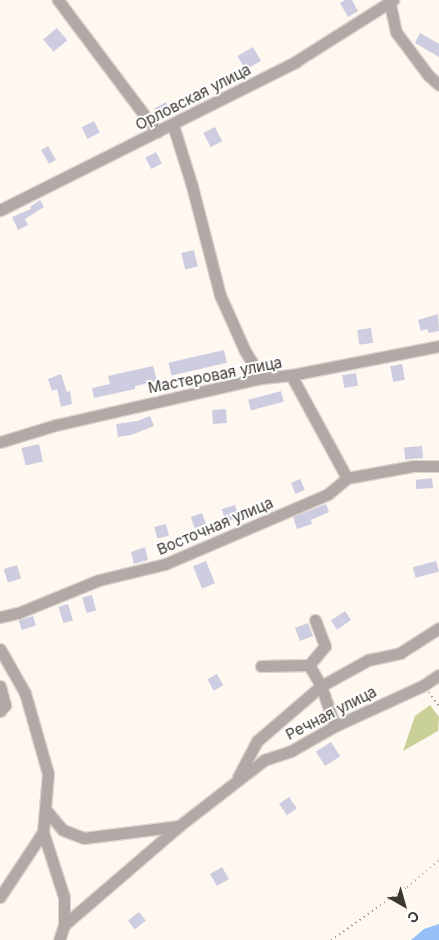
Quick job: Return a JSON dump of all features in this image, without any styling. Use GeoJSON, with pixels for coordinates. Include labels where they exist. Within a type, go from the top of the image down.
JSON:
{"type":"FeatureCollection","features":[{"type":"Feature","properties":{"kind":"street"},"geometry":{"type":"LineString","coordinates":[[58,0],[157,132]]}},
{"type":"Feature","properties":{"kind":"street"},"geometry":{"type":"LineString","coordinates":[[392,2],[396,32],[428,75],[439,85]]}},
{"type":"Feature","properties":{"kind":"street","name":"Орловская улица"},"geometry":{"type":"LineString","coordinates":[[0,210],[173,125],[295,62],[392,2]]}},
{"type":"Feature","properties":{"kind":"street"},"geometry":{"type":"LineString","coordinates":[[173,125],[192,186],[220,295],[246,351],[262,378]]}},
{"type":"Feature","properties":{"kind":"street","name":"Мастеровая улица"},"geometry":{"type":"LineString","coordinates":[[0,442],[56,425],[262,378],[290,375],[439,346]]}},
{"type":"Feature","properties":{"kind":"street"},"geometry":{"type":"LineString","coordinates":[[290,375],[347,478]]}},
{"type":"Feature","properties":{"kind":"street","name":"Восточная улица"},"geometry":{"type":"LineString","coordinates":[[0,617],[18,613],[98,580],[165,564],[328,494],[347,478],[414,466],[439,466]]}},
{"type":"Feature","properties":{"kind":"street"},"geometry":{"type":"LineString","coordinates":[[261,666],[309,664],[325,646],[315,620]]}},
{"type":"Feature","properties":{"kind":"street","name":"Речная улица"},"geometry":{"type":"LineString","coordinates":[[237,779],[257,741],[321,686],[368,660],[400,653],[439,628]]}},
{"type":"Feature","properties":{"kind":"street"},"geometry":{"type":"LineString","coordinates":[[0,649],[25,693],[48,774],[43,832],[64,898],[64,925],[59,940]]}},
{"type":"Feature","properties":{"kind":"street"},"geometry":{"type":"LineString","coordinates":[[309,664],[321,686],[335,726]]}},
{"type":"Feature","properties":{"kind":"street","name":"Речная улица"},"geometry":{"type":"LineString","coordinates":[[64,925],[179,826],[237,779],[264,760],[291,751],[335,726],[424,685],[439,675]]}},
{"type":"Feature","properties":{"kind":"street"},"geometry":{"type":"LineString","coordinates":[[0,686],[4,705],[0,711]]}},
{"type":"Feature","properties":{"kind":"street"},"geometry":{"type":"LineString","coordinates":[[46,810],[63,830],[84,838],[179,826]]}},
{"type":"Feature","properties":{"kind":"street"},"geometry":{"type":"LineString","coordinates":[[0,897],[43,832]]}},
{"type":"Feature","properties":{"kind":"path"},"geometry":{"type":"LineString","coordinates":[[424,685],[439,707]]}},
{"type":"Feature","properties":{"kind":"path"},"geometry":{"type":"LineString","coordinates":[[330,940],[407,887],[439,860]]}},
{"type":"Feature","properties":{"kind":"green space"},"geometry":{"type":"Polygon","coordinates":[[[430,705],[439,717],[438,731],[403,751],[415,716],[430,705]]]}},
{"type":"Feature","properties":{"kind":"water"},"geometry":{"type":"Polygon","coordinates":[[[439,924],[439,940],[411,940],[424,929],[439,924]]]}},
{"type":"Feature","properties":{"kind":"building"},"geometry":{"type":"Polygon","coordinates":[[[345,0],[352,0],[358,11],[348,17],[340,3],[345,0]]]}},
{"type":"Feature","properties":{"kind":"building"},"geometry":{"type":"Polygon","coordinates":[[[57,28],[67,40],[53,52],[43,40],[57,28]]]}},
{"type":"Feature","properties":{"kind":"building"},"geometry":{"type":"Polygon","coordinates":[[[420,33],[439,44],[439,57],[415,43],[420,33]]]}},
{"type":"Feature","properties":{"kind":"building"},"geometry":{"type":"Polygon","coordinates":[[[253,47],[261,61],[245,70],[237,56],[253,47]]]}},
{"type":"Feature","properties":{"kind":"building"},"geometry":{"type":"Polygon","coordinates":[[[166,102],[171,111],[159,117],[155,108],[166,102]]]}},
{"type":"Feature","properties":{"kind":"building"},"geometry":{"type":"Polygon","coordinates":[[[94,121],[100,133],[87,139],[82,127],[94,121]]]}},
{"type":"Feature","properties":{"kind":"building"},"geometry":{"type":"Polygon","coordinates":[[[215,127],[222,141],[211,147],[203,133],[215,127]]]}},
{"type":"Feature","properties":{"kind":"building"},"geometry":{"type":"Polygon","coordinates":[[[48,146],[56,160],[49,164],[41,150],[48,146]]]}},
{"type":"Feature","properties":{"kind":"building"},"geometry":{"type":"Polygon","coordinates":[[[156,152],[162,164],[151,169],[145,157],[156,152]]]}},
{"type":"Feature","properties":{"kind":"building"},"geometry":{"type":"Polygon","coordinates":[[[40,200],[44,207],[25,219],[28,225],[18,230],[12,217],[31,209],[30,207],[40,200]]]}},
{"type":"Feature","properties":{"kind":"building"},"geometry":{"type":"Polygon","coordinates":[[[194,250],[198,267],[185,269],[181,253],[194,250]]]}},
{"type":"Feature","properties":{"kind":"building"},"geometry":{"type":"Polygon","coordinates":[[[438,314],[439,331],[429,333],[427,329],[421,331],[418,320],[438,314]]]}},
{"type":"Feature","properties":{"kind":"building"},"geometry":{"type":"Polygon","coordinates":[[[371,328],[373,343],[359,345],[357,330],[371,328]]]}},
{"type":"Feature","properties":{"kind":"building"},"geometry":{"type":"Polygon","coordinates":[[[224,350],[227,363],[171,375],[168,363],[224,350]]]}},
{"type":"Feature","properties":{"kind":"building"},"geometry":{"type":"Polygon","coordinates":[[[402,364],[405,380],[393,382],[390,366],[402,364]]]}},
{"type":"Feature","properties":{"kind":"building"},"geometry":{"type":"Polygon","coordinates":[[[153,366],[157,381],[135,386],[135,389],[94,398],[92,388],[110,384],[108,376],[153,366]]]}},
{"type":"Feature","properties":{"kind":"building"},"geometry":{"type":"Polygon","coordinates":[[[356,373],[358,386],[344,388],[342,375],[356,373]]]}},
{"type":"Feature","properties":{"kind":"building"},"geometry":{"type":"Polygon","coordinates":[[[61,374],[67,392],[70,391],[72,404],[61,407],[57,389],[52,391],[48,379],[61,374]]]}},
{"type":"Feature","properties":{"kind":"building"},"geometry":{"type":"Polygon","coordinates":[[[281,391],[284,402],[251,410],[248,400],[281,391]]]}},
{"type":"Feature","properties":{"kind":"building"},"geometry":{"type":"Polygon","coordinates":[[[226,409],[227,423],[213,424],[212,410],[226,409]]]}},
{"type":"Feature","properties":{"kind":"building"},"geometry":{"type":"Polygon","coordinates":[[[150,416],[154,426],[131,435],[118,437],[116,424],[137,421],[150,416]]]}},
{"type":"Feature","properties":{"kind":"building"},"geometry":{"type":"Polygon","coordinates":[[[39,444],[43,462],[26,466],[21,448],[39,444]]]}},
{"type":"Feature","properties":{"kind":"building"},"geometry":{"type":"Polygon","coordinates":[[[422,446],[423,458],[405,460],[404,448],[422,446]]]}},
{"type":"Feature","properties":{"kind":"building"},"geometry":{"type":"Polygon","coordinates":[[[432,478],[433,488],[416,489],[416,480],[432,478]]]}},
{"type":"Feature","properties":{"kind":"building"},"geometry":{"type":"Polygon","coordinates":[[[300,479],[305,490],[296,494],[291,483],[300,479]]]}},
{"type":"Feature","properties":{"kind":"building"},"geometry":{"type":"Polygon","coordinates":[[[326,504],[329,512],[311,520],[312,524],[297,529],[293,517],[326,504]]]}},
{"type":"Feature","properties":{"kind":"building"},"geometry":{"type":"Polygon","coordinates":[[[235,505],[239,517],[226,522],[222,509],[235,505]]]}},
{"type":"Feature","properties":{"kind":"building"},"geometry":{"type":"Polygon","coordinates":[[[202,513],[206,524],[195,528],[191,517],[202,513]]]}},
{"type":"Feature","properties":{"kind":"building"},"geometry":{"type":"Polygon","coordinates":[[[166,524],[169,536],[157,539],[154,527],[166,524]]]}},
{"type":"Feature","properties":{"kind":"building"},"geometry":{"type":"Polygon","coordinates":[[[145,547],[148,560],[134,564],[131,552],[145,547]]]}},
{"type":"Feature","properties":{"kind":"building"},"geometry":{"type":"Polygon","coordinates":[[[206,561],[215,583],[202,588],[193,566],[206,561]]]}},
{"type":"Feature","properties":{"kind":"building"},"geometry":{"type":"Polygon","coordinates":[[[436,561],[439,572],[416,578],[413,567],[436,561]]]}},
{"type":"Feature","properties":{"kind":"building"},"geometry":{"type":"Polygon","coordinates":[[[17,565],[21,578],[8,582],[4,569],[17,565]]]}},
{"type":"Feature","properties":{"kind":"building"},"geometry":{"type":"Polygon","coordinates":[[[92,595],[96,610],[86,613],[82,598],[92,595]]]}},
{"type":"Feature","properties":{"kind":"building"},"geometry":{"type":"Polygon","coordinates":[[[68,604],[73,620],[63,623],[58,607],[68,604]]]}},
{"type":"Feature","properties":{"kind":"building"},"geometry":{"type":"Polygon","coordinates":[[[345,611],[351,620],[337,630],[331,621],[345,611]]]}},
{"type":"Feature","properties":{"kind":"building"},"geometry":{"type":"Polygon","coordinates":[[[33,616],[36,626],[22,630],[19,620],[33,616]]]}},
{"type":"Feature","properties":{"kind":"building"},"geometry":{"type":"Polygon","coordinates":[[[308,623],[313,636],[300,641],[295,628],[308,623]]]}},
{"type":"Feature","properties":{"kind":"building"},"geometry":{"type":"Polygon","coordinates":[[[217,674],[223,685],[214,691],[207,679],[217,674]]]}},
{"type":"Feature","properties":{"kind":"building"},"geometry":{"type":"Polygon","coordinates":[[[331,742],[340,756],[325,766],[316,752],[331,742]]]}},
{"type":"Feature","properties":{"kind":"building"},"geometry":{"type":"Polygon","coordinates":[[[289,797],[297,809],[287,815],[279,804],[289,797]]]}},
{"type":"Feature","properties":{"kind":"building"},"geometry":{"type":"Polygon","coordinates":[[[222,867],[229,879],[217,886],[210,874],[222,867]]]}},
{"type":"Feature","properties":{"kind":"building"},"geometry":{"type":"Polygon","coordinates":[[[139,912],[146,921],[135,929],[128,921],[139,912]]]}}]}
